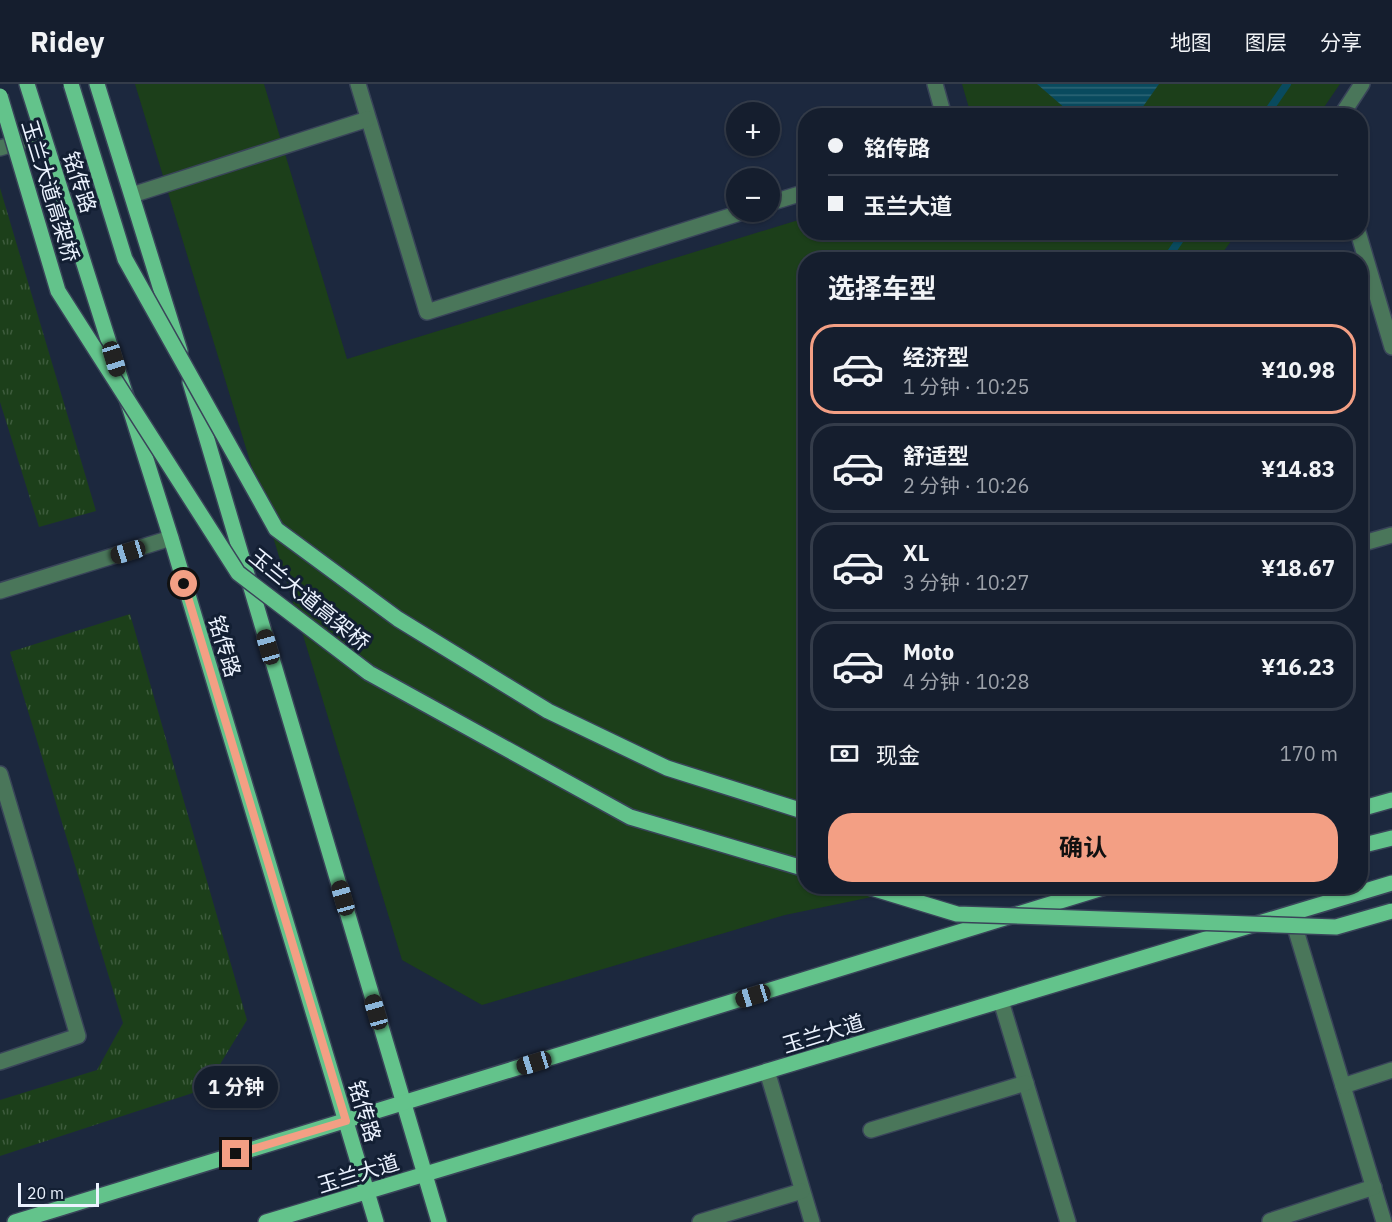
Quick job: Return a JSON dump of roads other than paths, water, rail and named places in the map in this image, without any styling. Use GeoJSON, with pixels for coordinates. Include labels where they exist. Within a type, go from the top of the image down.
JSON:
{"type":"FeatureCollection","features":[{"type":"Feature","properties":{"kind":"main road","name":"铭传路"},"geometry":{"type":"LineString","coordinates":[[27,84],[171,538],[376,1222]]}},
{"type":"Feature","properties":{"kind":"main road","name":"玉兰大道高架桥"},"geometry":{"type":"LineString","coordinates":[[71,84],[125,259],[276,529],[398,619],[548,711],[668,768],[798,809]]}},
{"type":"Feature","properties":{"kind":"main road","name":"铭传路"},"geometry":{"type":"LineString","coordinates":[[97,84],[194,396],[439,1222]]}},
{"type":"Feature","properties":{"kind":"main road","name":"玉兰大道高架桥"},"geometry":{"type":"LineString","coordinates":[[0,96],[58,291],[238,573],[369,673],[630,817],[798,867]]}},
{"type":"Feature","properties":{"kind":"main road"},"geometry":{"type":"LineString","coordinates":[[1368,807],[1392,800]]}},
{"type":"Feature","properties":{"kind":"main road"},"geometry":{"type":"LineString","coordinates":[[1368,844],[1392,838]]}},
{"type":"Feature","properties":{"kind":"main road","name":"玉兰大道"},"geometry":{"type":"LineString","coordinates":[[1368,890],[1392,883]]}},
{"type":"Feature","properties":{"kind":"main road"},"geometry":{"type":"LineString","coordinates":[[891,894],[957,914],[1336,927],[1392,911]]}},
{"type":"Feature","properties":{"kind":"main road"},"geometry":{"type":"LineString","coordinates":[[15,1222],[1083,894]]}},
{"type":"Feature","properties":{"kind":"main road","name":"玉兰大道"},"geometry":{"type":"LineString","coordinates":[[266,1222],[1356,894]]}},
{"type":"Feature","properties":{"kind":"lane"},"geometry":{"type":"LineString","coordinates":[[358,84],[427,312],[726,217]]}},
{"type":"Feature","properties":{"kind":"lane"},"geometry":{"type":"LineString","coordinates":[[935,84],[942,108]]}},
{"type":"Feature","properties":{"kind":"lane"},"geometry":{"type":"LineString","coordinates":[[1346,108],[1362,84]]}},
{"type":"Feature","properties":{"kind":"lane"},"geometry":{"type":"LineString","coordinates":[[132,195],[368,119]]}},
{"type":"Feature","properties":{"kind":"lane"},"geometry":{"type":"LineString","coordinates":[[0,148],[43,135]]}},
{"type":"Feature","properties":{"kind":"lane"},"geometry":{"type":"LineString","coordinates":[[780,200],[798,194]]}},
{"type":"Feature","properties":{"kind":"lane"},"geometry":{"type":"LineString","coordinates":[[1368,266],[1392,346]]}},
{"type":"Feature","properties":{"kind":"lane"},"geometry":{"type":"LineString","coordinates":[[1368,542],[1392,535]]}},
{"type":"Feature","properties":{"kind":"lane"},"geometry":{"type":"LineString","coordinates":[[0,591],[171,538]]}},
{"type":"Feature","properties":{"kind":"lane"},"geometry":{"type":"LineString","coordinates":[[0,774],[78,1036],[0,1062]]}},
{"type":"Feature","properties":{"kind":"lane"},"geometry":{"type":"LineString","coordinates":[[1291,914],[1384,1222]]}},
{"type":"Feature","properties":{"kind":"lane"},"geometry":{"type":"LineString","coordinates":[[1001,1001],[1068,1222]]}},
{"type":"Feature","properties":{"kind":"lane"},"geometry":{"type":"LineString","coordinates":[[1343,1086],[1392,1070]]}},
{"type":"Feature","properties":{"kind":"lane"},"geometry":{"type":"LineString","coordinates":[[767,1071],[812,1222]]}},
{"type":"Feature","properties":{"kind":"lane"},"geometry":{"type":"LineString","coordinates":[[871,1130],[1026,1083]]}},
{"type":"Feature","properties":{"kind":"lane"},"geometry":{"type":"LineString","coordinates":[[1270,1221],[1374,1187]]}},
{"type":"Feature","properties":{"kind":"lane"},"geometry":{"type":"LineString","coordinates":[[700,1222],[802,1191]]}},
{"type":"Feature","properties":{"kind":"water"},"geometry":{"type":"Polygon","coordinates":[[[1037,84],[1159,84],[1142,108],[1065,108],[1037,84]]]}},
{"type":"Feature","properties":{"kind":"waterway"},"geometry":{"type":"LineString","coordinates":[[1270,108],[1287,84]]}},
{"type":"Feature","properties":{"kind":"waterway"},"geometry":{"type":"LineString","coordinates":[[1171,252],[1180,240]]}}]}
